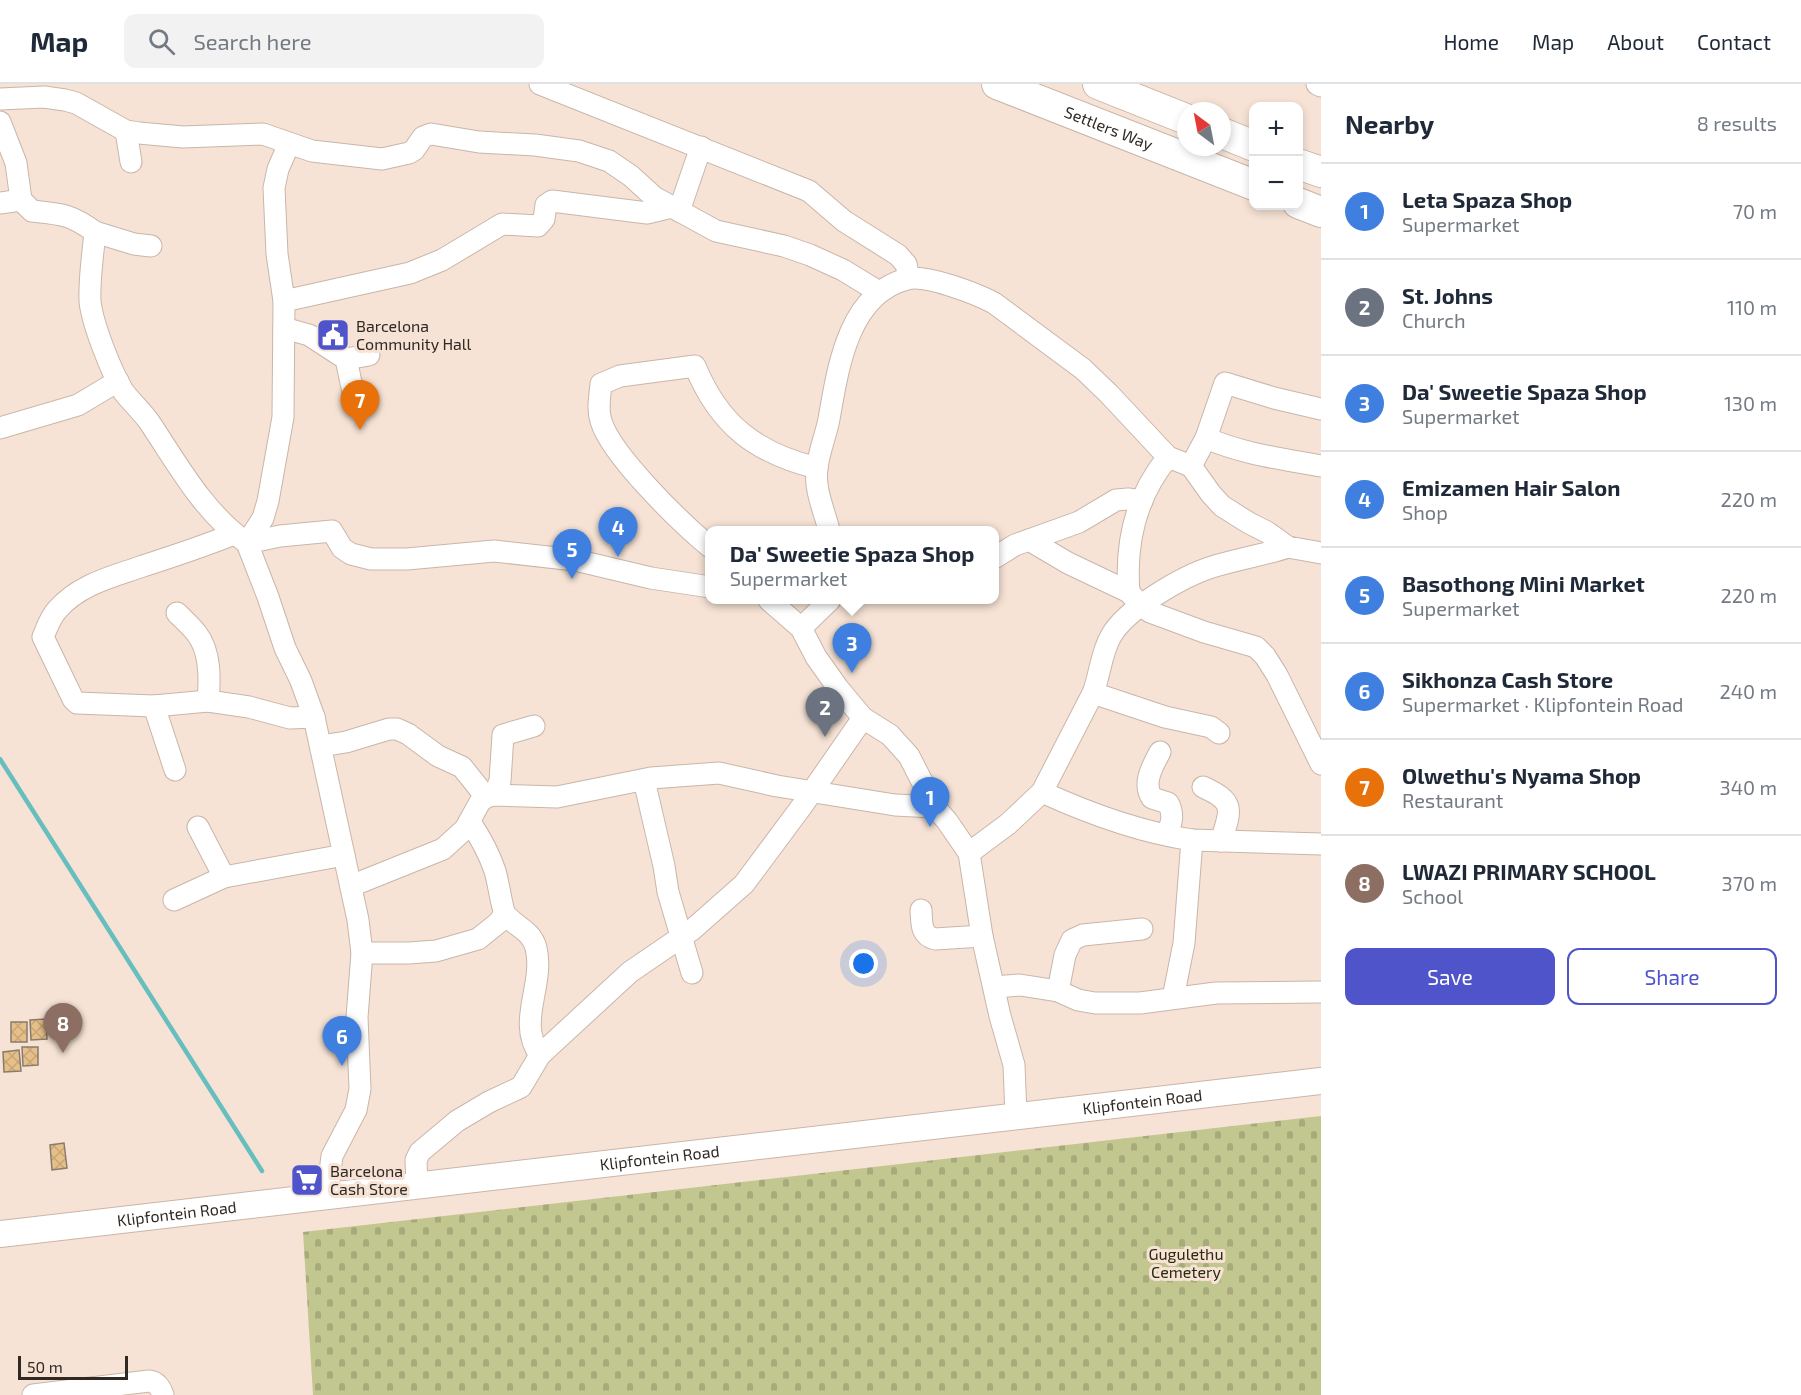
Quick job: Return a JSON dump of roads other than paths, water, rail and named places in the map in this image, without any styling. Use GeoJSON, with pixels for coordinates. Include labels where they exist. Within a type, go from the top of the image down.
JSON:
{"type":"FeatureCollection","features":[{"type":"Feature","properties":{"kind":"highway","name":"Settlers Way"},"geometry":{"type":"LineString","coordinates":[[997,84],[1249,183]]}},
{"type":"Feature","properties":{"kind":"highway"},"geometry":{"type":"LineString","coordinates":[[1098,84],[1177,115]]}},
{"type":"Feature","properties":{"kind":"highway"},"geometry":{"type":"LineString","coordinates":[[1231,137],[1249,144]]}},
{"type":"Feature","properties":{"kind":"highway"},"geometry":{"type":"LineString","coordinates":[[1303,165],[1321,172]]}},
{"type":"Feature","properties":{"kind":"highway"},"geometry":{"type":"LineString","coordinates":[[1303,205],[1321,212]]}},
{"type":"Feature","properties":{"kind":"main road","name":"Klipfontein Road"},"geometry":{"type":"LineString","coordinates":[[0,1234],[1321,1080]]}},
{"type":"Feature","properties":{"kind":"street"},"geometry":{"type":"LineString","coordinates":[[0,88],[2,84]]}},
{"type":"Feature","properties":{"kind":"street"},"geometry":{"type":"LineString","coordinates":[[540,84],[808,191],[844,221],[898,255],[906,264],[909,278]]}},
{"type":"Feature","properties":{"kind":"street"},"geometry":{"type":"LineString","coordinates":[[1317,84],[1321,86]]}},
{"type":"Feature","properties":{"kind":"street"},"geometry":{"type":"LineString","coordinates":[[0,99],[44,97],[65,100],[76,103],[126,131],[183,136],[252,133],[273,137],[312,151],[390,158],[414,150],[421,128],[431,134],[479,142],[535,145],[579,151],[594,155],[627,172],[654,197],[717,231],[784,246],[810,255],[843,270],[879,292]]}},
{"type":"Feature","properties":{"kind":"street"},"geometry":{"type":"LineString","coordinates":[[0,122],[16,163],[21,200],[32,211],[67,215],[94,232],[134,244],[151,246]]}},
{"type":"Feature","properties":{"kind":"street"},"geometry":{"type":"LineString","coordinates":[[126,131],[131,162]]}},
{"type":"Feature","properties":{"kind":"street"},"geometry":{"type":"LineString","coordinates":[[241,539],[263,519],[283,417],[284,301],[277,254],[274,188],[278,169],[289,144]]}},
{"type":"Feature","properties":{"kind":"street"},"geometry":{"type":"LineString","coordinates":[[676,209],[701,147]]}},
{"type":"Feature","properties":{"kind":"street"},"geometry":{"type":"LineString","coordinates":[[0,203],[21,200]]}},
{"type":"Feature","properties":{"kind":"street"},"geometry":{"type":"LineString","coordinates":[[284,301],[410,273],[442,260],[502,224],[538,225],[544,219],[546,205],[552,201],[647,213],[676,209]]}},
{"type":"Feature","properties":{"kind":"street"},"geometry":{"type":"LineString","coordinates":[[94,232],[90,302],[106,354],[118,381],[124,392],[151,424],[179,469],[241,539],[268,597],[285,648],[301,681],[314,717],[351,886],[362,953],[357,1017],[360,1089],[356,1110],[332,1156],[327,1197]]}},
{"type":"Feature","properties":{"kind":"street"},"geometry":{"type":"LineString","coordinates":[[827,526],[820,503],[817,468],[835,382],[849,337],[867,305],[879,292],[909,278],[961,288],[980,295],[1003,309],[1088,374],[1168,457],[1191,466],[1222,506],[1288,547],[1321,553]]}},
{"type":"Feature","properties":{"kind":"street"},"geometry":{"type":"LineString","coordinates":[[284,328],[309,335],[346,359],[369,355]]}},
{"type":"Feature","properties":{"kind":"street"},"geometry":{"type":"LineString","coordinates":[[346,359],[353,392]]}},
{"type":"Feature","properties":{"kind":"street"},"geometry":{"type":"LineString","coordinates":[[705,544],[655,494],[609,437],[601,422],[599,411],[601,384],[620,376],[695,366],[722,416],[745,438],[787,460],[817,468]]}},
{"type":"Feature","properties":{"kind":"street"},"geometry":{"type":"LineString","coordinates":[[0,428],[78,405],[118,381]]}},
{"type":"Feature","properties":{"kind":"street"},"geometry":{"type":"LineString","coordinates":[[1191,466],[1206,438],[1225,383],[1321,409]]}},
{"type":"Feature","properties":{"kind":"street"},"geometry":{"type":"LineString","coordinates":[[1206,438],[1221,445],[1260,455],[1321,466]]}},
{"type":"Feature","properties":{"kind":"street"},"geometry":{"type":"LineString","coordinates":[[1135,598],[1127,569],[1134,522],[1154,474],[1168,457]]}},
{"type":"Feature","properties":{"kind":"street"},"geometry":{"type":"LineString","coordinates":[[999,555],[1015,545],[1079,522],[1116,500],[1142,501]]}},
{"type":"Feature","properties":{"kind":"street"},"geometry":{"type":"LineString","coordinates":[[314,717],[291,718],[249,707],[208,701],[154,706],[77,703],[43,637],[52,616],[75,594],[100,580],[198,548],[241,539],[332,531],[342,548],[351,554],[371,559],[407,559],[494,551],[575,560],[651,578],[705,586]]}},
{"type":"Feature","properties":{"kind":"street"},"geometry":{"type":"LineString","coordinates":[[1029,540],[1135,598],[1169,621],[1256,646],[1277,675],[1321,764]]}},
{"type":"Feature","properties":{"kind":"street"},"geometry":{"type":"LineString","coordinates":[[969,853],[1008,824],[1042,792],[1093,693],[1111,635],[1135,598],[1203,570],[1288,547]]}},
{"type":"Feature","properties":{"kind":"street"},"geometry":{"type":"LineString","coordinates":[[774,604],[801,628],[832,680],[862,718],[890,735],[909,756],[934,807],[947,821],[969,853],[982,936],[1014,1065],[1016,1116]]}},
{"type":"Feature","properties":{"kind":"street"},"geometry":{"type":"LineString","coordinates":[[801,628],[826,604]]}},
{"type":"Feature","properties":{"kind":"street"},"geometry":{"type":"LineString","coordinates":[[177,613],[198,635],[205,651],[208,701]]}},
{"type":"Feature","properties":{"kind":"street"},"geometry":{"type":"LineString","coordinates":[[1093,693],[1165,717],[1210,727],[1219,733]]}},
{"type":"Feature","properties":{"kind":"street"},"geometry":{"type":"LineString","coordinates":[[154,706],[175,770]]}},
{"type":"Feature","properties":{"kind":"street"},"geometry":{"type":"LineString","coordinates":[[417,1187],[416,1160],[420,1152],[457,1121],[521,1087],[540,1055],[630,972],[681,937],[744,884],[760,865],[862,718]]}},
{"type":"Feature","properties":{"kind":"street"},"geometry":{"type":"LineString","coordinates":[[351,886],[443,849],[460,834],[470,822],[480,802],[490,796],[500,781],[503,735],[534,726]]}},
{"type":"Feature","properties":{"kind":"street"},"geometry":{"type":"LineString","coordinates":[[321,746],[397,729],[438,756],[462,767],[490,796],[557,797],[644,780],[719,773],[777,786],[895,805],[934,807]]}},
{"type":"Feature","properties":{"kind":"street"},"geometry":{"type":"LineString","coordinates":[[1160,752],[1152,767],[1148,790],[1152,798],[1168,803],[1171,807],[1172,820],[1166,834]]}},
{"type":"Feature","properties":{"kind":"street"},"geometry":{"type":"LineString","coordinates":[[644,780],[668,892],[692,973]]}},
{"type":"Feature","properties":{"kind":"street"},"geometry":{"type":"LineString","coordinates":[[1203,787],[1228,803],[1230,810],[1221,841]]}},
{"type":"Feature","properties":{"kind":"street"},"geometry":{"type":"LineString","coordinates":[[1042,792],[1103,818],[1192,840],[1321,844]]}},
{"type":"Feature","properties":{"kind":"street"},"geometry":{"type":"LineString","coordinates":[[470,822],[480,837],[494,869],[505,914],[529,934],[537,949],[538,967],[529,1025],[533,1046],[540,1055]]}},
{"type":"Feature","properties":{"kind":"street"},"geometry":{"type":"LineString","coordinates":[[198,827],[224,877]]}},
{"type":"Feature","properties":{"kind":"street"},"geometry":{"type":"LineString","coordinates":[[1173,998],[1184,943],[1192,840]]}},
{"type":"Feature","properties":{"kind":"street"},"geometry":{"type":"LineString","coordinates":[[174,900],[224,877],[344,855]]}},
{"type":"Feature","properties":{"kind":"street"},"geometry":{"type":"LineString","coordinates":[[921,910],[924,932],[929,938],[982,936]]}},
{"type":"Feature","properties":{"kind":"street"},"geometry":{"type":"LineString","coordinates":[[362,953],[436,951],[478,939],[498,923],[505,914]]}},
{"type":"Feature","properties":{"kind":"street"},"geometry":{"type":"LineString","coordinates":[[1058,992],[1065,955],[1072,940],[1077,936],[1142,929]]}},
{"type":"Feature","properties":{"kind":"street"},"geometry":{"type":"LineString","coordinates":[[994,987],[1020,985],[1058,992],[1078,1000],[1095,1003],[1140,1003],[1216,993],[1321,992]]}},
{"type":"Feature","properties":{"kind":"street"},"geometry":{"type":"LineString","coordinates":[[33,1395],[142,1382],[159,1389]]}},
{"type":"Feature","properties":{"kind":"waterway"},"geometry":{"type":"LineString","coordinates":[[0,759],[262,1171]]}},
{"type":"Feature","properties":{"kind":"place","name":"Barcelona Community Hall"},"geometry":{"type":"Point","coordinates":[333,335]}},
{"type":"Feature","properties":{"kind":"place","name":"Olwethu's Nyama Shop"},"geometry":{"type":"Point","coordinates":[360,430]}},
{"type":"Feature","properties":{"kind":"place","name":"Emizamen Hair Salon"},"geometry":{"type":"Point","coordinates":[618,557]}},
{"type":"Feature","properties":{"kind":"place","name":"Basothong Mini Market"},"geometry":{"type":"Point","coordinates":[572,579]}},
{"type":"Feature","properties":{"kind":"place","name":"Da' Sweetie Spaza Shop"},"geometry":{"type":"Point","coordinates":[852,673]}},
{"type":"Feature","properties":{"kind":"place","name":"St. Johns"},"geometry":{"type":"Point","coordinates":[825,737]}},
{"type":"Feature","properties":{"kind":"place","name":"Leta Spaza Shop"},"geometry":{"type":"Point","coordinates":[930,827]}},
{"type":"Feature","properties":{"kind":"place","name":"LWAZI PRIMARY SCHOOL"},"geometry":{"type":"Point","coordinates":[63,1053]}},
{"type":"Feature","properties":{"kind":"place","name":"Sikhonza Cash Store"},"geometry":{"type":"Point","coordinates":[342,1066]}},
{"type":"Feature","properties":{"kind":"place","name":"Barcelona Cash Store"},"geometry":{"type":"Point","coordinates":[307,1180]}},
{"type":"Feature","properties":{"kind":"park label","name":"Gugulethu Cemetery"},"geometry":{"type":"Point","coordinates":[1186,1263]}}]}
